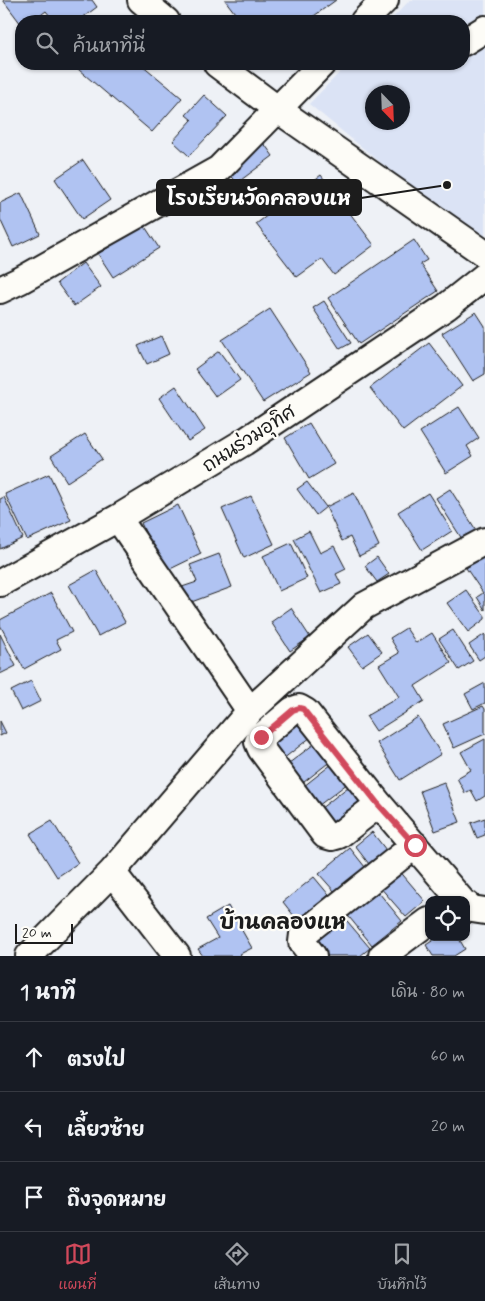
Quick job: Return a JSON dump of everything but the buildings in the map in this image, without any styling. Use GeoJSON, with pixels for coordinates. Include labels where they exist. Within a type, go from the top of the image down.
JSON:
{"type":"FeatureCollection","features":[{"type":"Feature","properties":{"kind":"street"},"geometry":{"type":"LineString","coordinates":[[141,0],[159,15]]}},
{"type":"Feature","properties":{"kind":"street"},"geometry":{"type":"LineString","coordinates":[[370,15],[385,0]]}},
{"type":"Feature","properties":{"kind":"street"},"geometry":{"type":"LineString","coordinates":[[470,38],[485,29]]}},
{"type":"Feature","properties":{"kind":"street"},"geometry":{"type":"LineString","coordinates":[[225,70],[277,110],[485,254]]}},
{"type":"Feature","properties":{"kind":"street"},"geometry":{"type":"LineString","coordinates":[[0,290],[219,169],[316,70]]}},
{"type":"Feature","properties":{"kind":"street","name":"ถนนร่วมอุทิศ"},"geometry":{"type":"LineString","coordinates":[[0,583],[118,518],[244,442],[446,307],[485,276]]}},
{"type":"Feature","properties":{"kind":"street"},"geometry":{"type":"LineString","coordinates":[[118,518],[250,711]]}},
{"type":"Feature","properties":{"kind":"street"},"geometry":{"type":"LineString","coordinates":[[28,956],[112,872],[250,711],[364,606],[485,541]]}},
{"type":"Feature","properties":{"kind":"street"},"geometry":{"type":"LineString","coordinates":[[378,804],[338,834],[332,837],[325,835],[261,749],[258,742],[261,737],[293,710],[303,709],[378,804],[458,896]]}},
{"type":"Feature","properties":{"kind":"street"},"geometry":{"type":"LineString","coordinates":[[313,956],[302,942],[303,934],[415,845]]}},
{"type":"Feature","properties":{"kind":"street"},"geometry":{"type":"LineString","coordinates":[[112,872],[177,956]]}},
{"type":"Feature","properties":{"kind":"street"},"geometry":{"type":"LineString","coordinates":[[470,907],[485,911]]}},
{"type":"Feature","properties":{"kind":"street"},"geometry":{"type":"LineString","coordinates":[[382,956],[425,924]]}},
{"type":"Feature","properties":{"kind":"shaded area"},"geometry":{"type":"Polygon","coordinates":[[[410,0],[485,0],[485,248],[309,104],[342,70],[470,70],[470,15],[396,15],[410,0]]]}},
{"type":"Feature","properties":{"kind":"place","name":"โรงเรียนวัดคลองแห"},"geometry":{"type":"Point","coordinates":[447,185]}},
{"type":"Feature","properties":{"kind":"district","name":"บ้านคลองแห"},"geometry":{"type":"Point","coordinates":[283,922]}},
{"type":"Feature","properties":{"kind":"route"},"geometry":{"type":"LineString","coordinates":[[261,737],[293,710],[303,709],[378,804],[415,845]]}}]}
